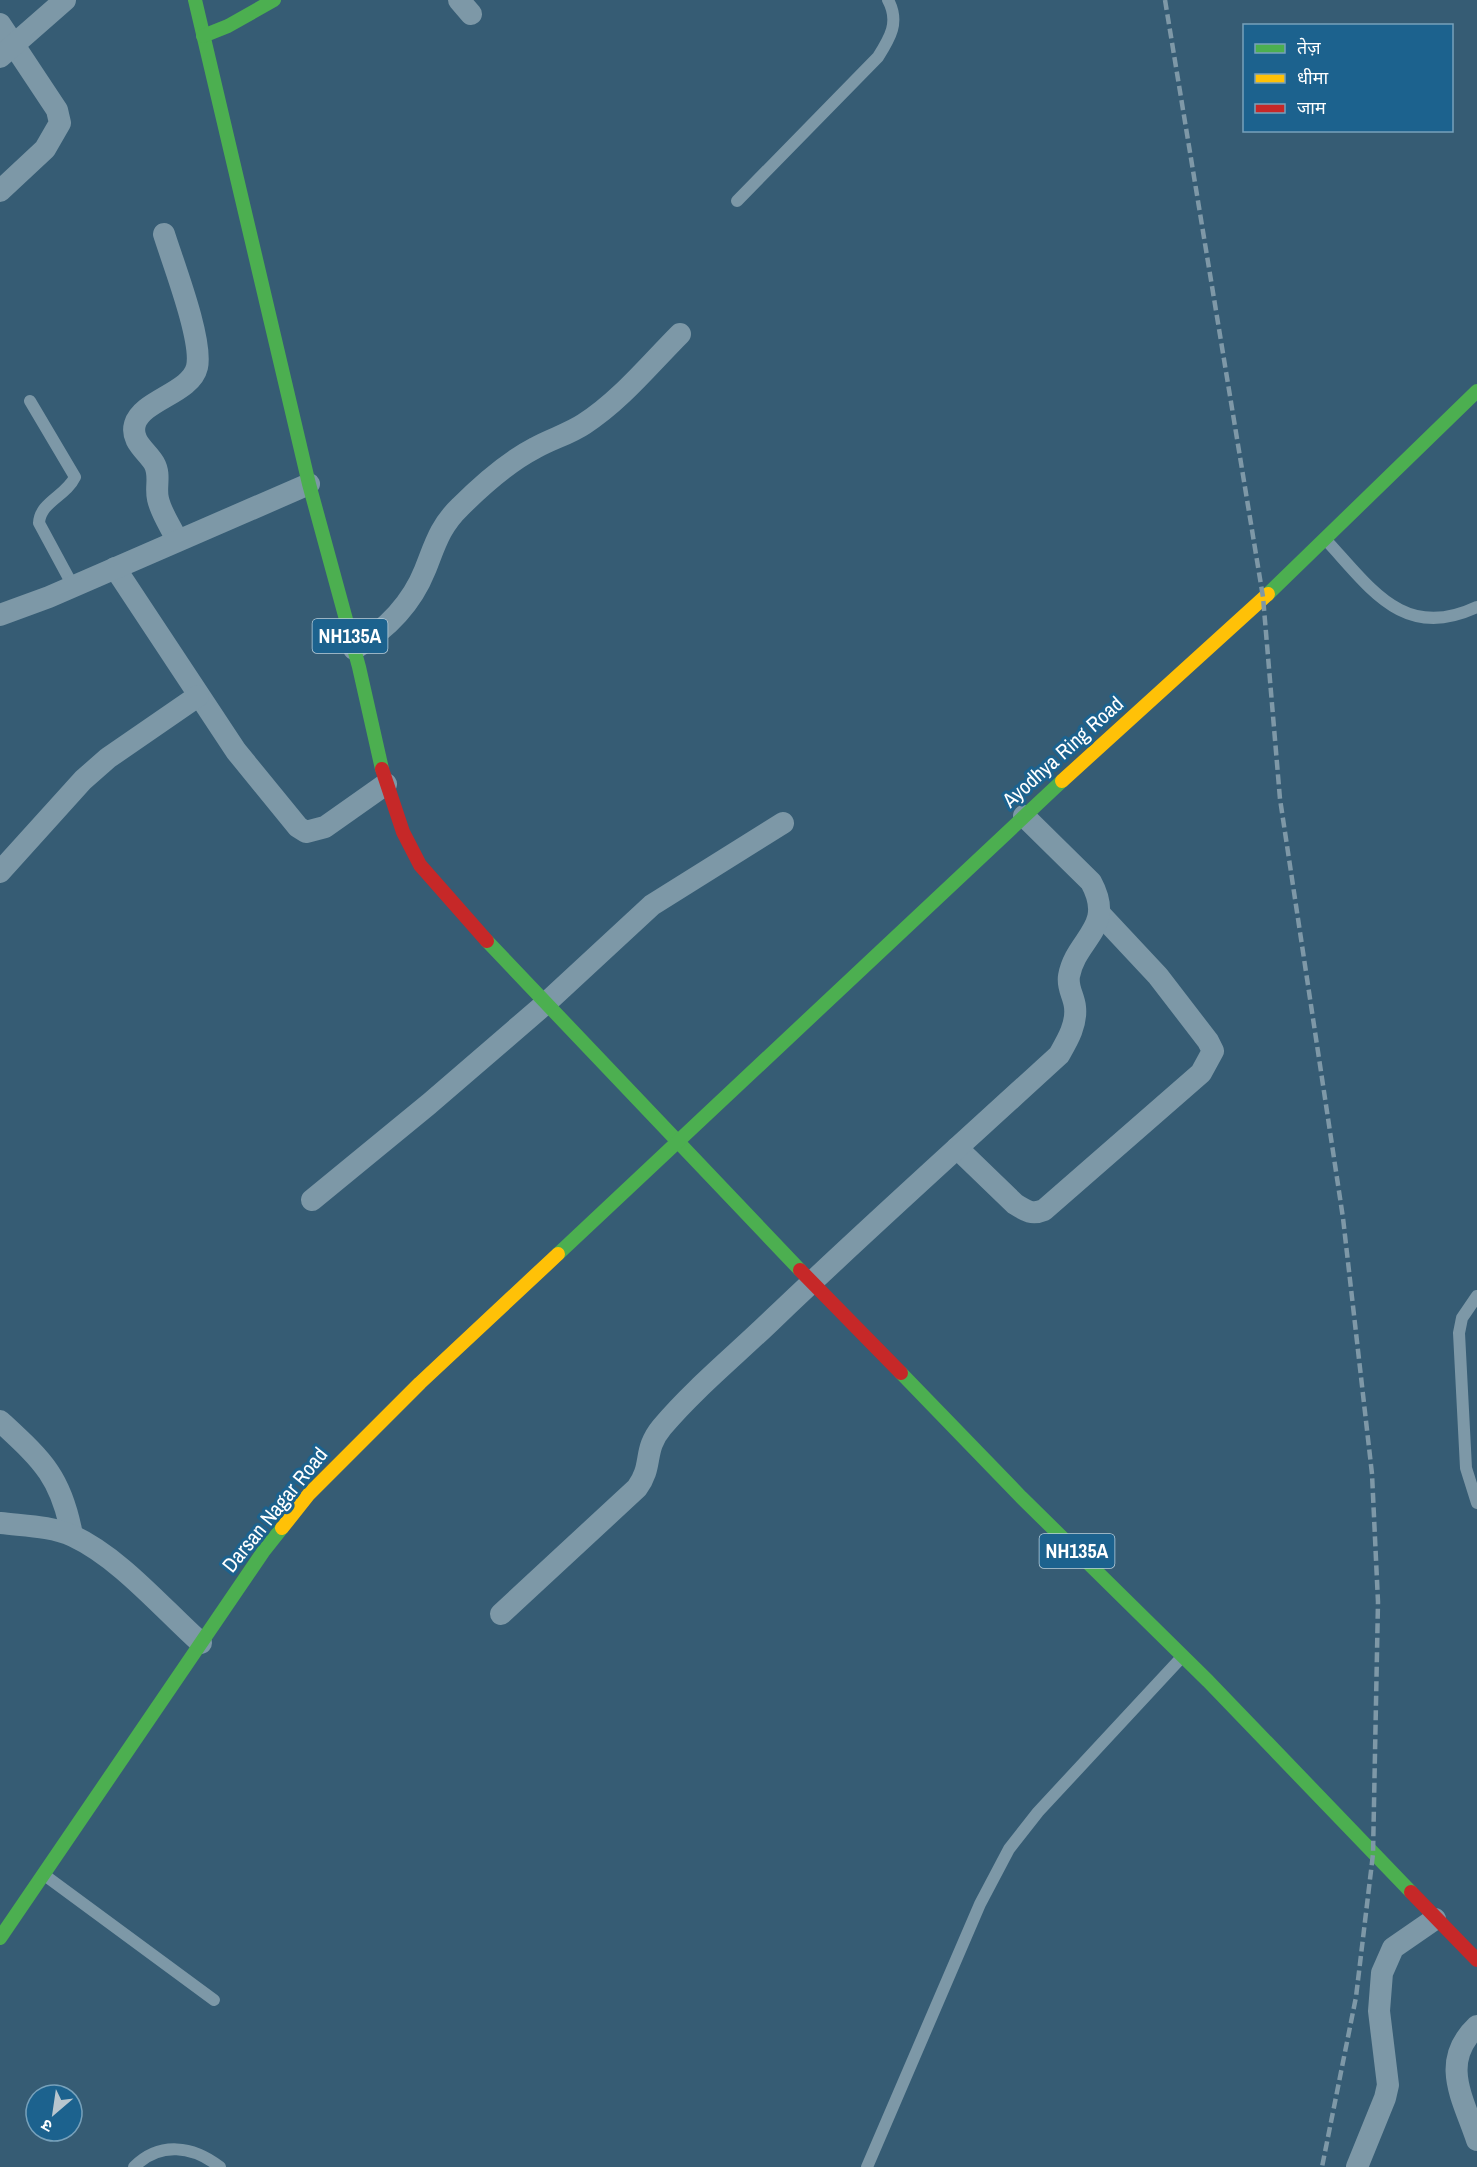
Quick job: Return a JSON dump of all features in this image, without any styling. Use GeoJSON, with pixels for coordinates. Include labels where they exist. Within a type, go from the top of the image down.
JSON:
{"type":"FeatureCollection","features":[{"type":"Feature","properties":{"kind":"main road","name":"NH135A"},"geometry":{"type":"LineString","coordinates":[[195,0],[309,484],[354,649],[386,784],[403,832],[420,865],[450,903],[676,1142],[1021,1497],[1183,1656],[1477,1960]]}},
{"type":"Feature","properties":{"kind":"main road"},"geometry":{"type":"LineString","coordinates":[[203,36],[228,26],[274,0]]}},
{"type":"Feature","properties":{"kind":"main road","name":"Ayodhya Ring Road"},"geometry":{"type":"LineString","coordinates":[[676,1142],[1024,816],[1248,613],[1477,392]]}},
{"type":"Feature","properties":{"kind":"main road","name":"Darsan Nagar Road"},"geometry":{"type":"LineString","coordinates":[[0,1938],[263,1552],[316,1486],[420,1383],[676,1142]]}},
{"type":"Feature","properties":{"kind":"street"},"geometry":{"type":"LineString","coordinates":[[7,51],[65,0]]}},
{"type":"Feature","properties":{"kind":"street"},"geometry":{"type":"LineString","coordinates":[[0,24],[7,51],[57,110],[60,123],[45,149],[0,191]]}},
{"type":"Feature","properties":{"kind":"street"},"geometry":{"type":"LineString","coordinates":[[164,234],[194,334],[198,359],[196,370],[190,379],[139,417],[134,431],[136,440],[154,462],[158,472],[158,501],[177,540]]}},
{"type":"Feature","properties":{"kind":"street"},"geometry":{"type":"LineString","coordinates":[[354,649],[387,627],[401,611],[422,577],[438,533],[462,505],[514,461],[534,448],[584,424],[600,412],[680,334]]}},
{"type":"Feature","properties":{"kind":"street"},"geometry":{"type":"LineString","coordinates":[[0,615],[309,484]]}},
{"type":"Feature","properties":{"kind":"street"},"geometry":{"type":"LineString","coordinates":[[115,568],[236,751],[298,827],[306,832],[325,827],[386,784]]}},
{"type":"Feature","properties":{"kind":"street"},"geometry":{"type":"LineString","coordinates":[[0,872],[83,780],[108,758],[198,696]]}},
{"type":"Feature","properties":{"kind":"street"},"geometry":{"type":"LineString","coordinates":[[501,1614],[637,1488],[645,1476],[647,1452],[662,1427],[812,1281],[1059,1055],[1074,1023],[1075,1007],[1068,985],[1072,964],[1090,939],[1100,914],[1096,891],[1091,882],[1024,816]]}},
{"type":"Feature","properties":{"kind":"street"},"geometry":{"type":"LineString","coordinates":[[312,1200],[429,1104],[545,1004],[652,905],[783,823]]}},
{"type":"Feature","properties":{"kind":"street"},"geometry":{"type":"LineString","coordinates":[[957,1148],[1015,1204],[1026,1211],[1036,1213],[1044,1210],[1201,1073],[1209,1062],[1213,1051],[1208,1041],[1158,976],[1100,914]]}},
{"type":"Feature","properties":{"kind":"street"},"geometry":{"type":"LineString","coordinates":[[0,1421],[41,1459],[57,1482],[67,1508],[72,1535]]}},
{"type":"Feature","properties":{"kind":"street"},"geometry":{"type":"LineString","coordinates":[[0,1523],[41,1527],[72,1535],[105,1555],[201,1643]]}},
{"type":"Feature","properties":{"kind":"street"},"geometry":{"type":"LineString","coordinates":[[1357,2167],[1388,2085],[1379,2011],[1382,1973],[1393,1948],[1407,1936],[1435,1919]]}},
{"type":"Feature","properties":{"kind":"street"},"geometry":{"type":"LineString","coordinates":[[1477,2026],[1456,2057],[1454,2070],[1477,2140]]}},
{"type":"Feature","properties":{"kind":"lane"},"geometry":{"type":"LineString","coordinates":[[737,201],[878,57],[889,41],[894,26],[893,9],[888,0]]}},
{"type":"Feature","properties":{"kind":"lane"},"geometry":{"type":"LineString","coordinates":[[30,401],[75,477],[71,486],[45,506],[39,515],[39,524],[73,586]]}},
{"type":"Feature","properties":{"kind":"lane"},"geometry":{"type":"LineString","coordinates":[[1324,538],[1393,608],[1418,617],[1440,619],[1477,607]]}},
{"type":"Feature","properties":{"kind":"lane"},"geometry":{"type":"LineString","coordinates":[[1477,1296],[1462,1318],[1459,1333],[1466,1468],[1477,1503]]}},
{"type":"Feature","properties":{"kind":"lane"},"geometry":{"type":"LineString","coordinates":[[867,2167],[980,1904],[1004,1858],[1038,1812],[1183,1656]]}},
{"type":"Feature","properties":{"kind":"lane"},"geometry":{"type":"LineString","coordinates":[[43,1874],[214,2000]]}},
{"type":"Feature","properties":{"kind":"lane"},"geometry":{"type":"LineString","coordinates":[[134,2167],[160,2150],[175,2148],[201,2154],[220,2167]]}},
{"type":"Feature","properties":{"kind":"railway"},"geometry":{"type":"LineString","coordinates":[[1165,0],[1263,597],[1280,799],[1343,1218],[1372,1474],[1378,1602],[1373,1854],[1356,1997],[1322,2167]]}},
{"type":"Feature","properties":{"kind":"traffic: fast"},"geometry":{"type":"LineString","coordinates":[[195,0],[309,484],[359,667],[382,769]]}},
{"type":"Feature","properties":{"kind":"traffic: fast"},"geometry":{"type":"LineString","coordinates":[[203,36],[228,26],[274,0]]}},
{"type":"Feature","properties":{"kind":"traffic: fast"},"geometry":{"type":"LineString","coordinates":[[1268,594],[1477,391]]}},
{"type":"Feature","properties":{"kind":"traffic: fast"},"geometry":{"type":"LineString","coordinates":[[558,1254],[1062,781]]}},
{"type":"Feature","properties":{"kind":"traffic: fast"},"geometry":{"type":"LineString","coordinates":[[487,941],[800,1270]]}},
{"type":"Feature","properties":{"kind":"traffic: fast"},"geometry":{"type":"LineString","coordinates":[[901,1373],[1021,1497],[1208,1681],[1411,1892]]}},
{"type":"Feature","properties":{"kind":"traffic: fast"},"geometry":{"type":"LineString","coordinates":[[0,1938],[263,1552],[282,1528]]}},
{"type":"Feature","properties":{"kind":"traffic: slow"},"geometry":{"type":"LineString","coordinates":[[1062,781],[1268,594]]}},
{"type":"Feature","properties":{"kind":"traffic: slow"},"geometry":{"type":"LineString","coordinates":[[282,1528],[309,1494],[420,1383],[558,1254]]}},
{"type":"Feature","properties":{"kind":"traffic: jam"},"geometry":{"type":"LineString","coordinates":[[382,769],[403,832],[420,865],[487,941]]}},
{"type":"Feature","properties":{"kind":"traffic: jam"},"geometry":{"type":"LineString","coordinates":[[800,1270],[901,1373]]}},
{"type":"Feature","properties":{"kind":"traffic: jam"},"geometry":{"type":"LineString","coordinates":[[1411,1892],[1477,1960]]}}]}
